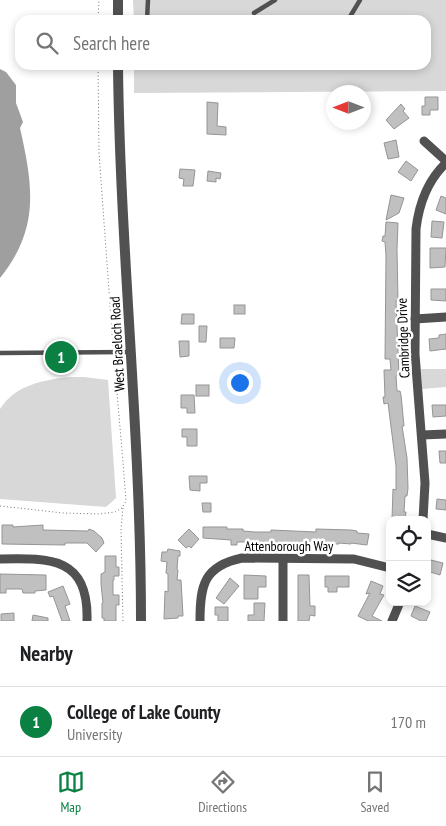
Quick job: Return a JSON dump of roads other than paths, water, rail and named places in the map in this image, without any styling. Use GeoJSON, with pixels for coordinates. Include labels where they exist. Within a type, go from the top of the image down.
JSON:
{"type":"FeatureCollection","features":[{"type":"Feature","properties":{"kind":"street"},"geometry":{"type":"LineString","coordinates":[[118,0],[118,15]]}},
{"type":"Feature","properties":{"kind":"street","name":"West Braeloch Road"},"geometry":{"type":"LineString","coordinates":[[118,70],[121,175],[139,476],[142,621]]}},
{"type":"Feature","properties":{"kind":"street"},"geometry":{"type":"LineString","coordinates":[[424,141],[446,162]]}},
{"type":"Feature","properties":{"kind":"street","name":"Cambridge Drive"},"geometry":{"type":"LineString","coordinates":[[423,516],[425,483],[415,354],[416,229],[423,198],[431,182],[446,162]]}},
{"type":"Feature","properties":{"kind":"street"},"geometry":{"type":"LineString","coordinates":[[415,319],[446,317]]}},
{"type":"Feature","properties":{"kind":"street"},"geometry":{"type":"LineString","coordinates":[[422,436],[446,434]]}},
{"type":"Feature","properties":{"kind":"street"},"geometry":{"type":"LineString","coordinates":[[431,535],[446,538]]}},
{"type":"Feature","properties":{"kind":"street"},"geometry":{"type":"LineString","coordinates":[[0,559],[38,558],[66,567],[77,576],[87,596],[87,621]]}},
{"type":"Feature","properties":{"kind":"street","name":"Attenborough Way"},"geometry":{"type":"LineString","coordinates":[[200,621],[200,598],[209,570],[227,561],[242,558],[354,560],[386,567]]}},
{"type":"Feature","properties":{"kind":"street"},"geometry":{"type":"LineString","coordinates":[[283,559],[283,621]]}},
{"type":"Feature","properties":{"kind":"street"},"geometry":{"type":"LineString","coordinates":[[392,621],[398,606]]}},
{"type":"Feature","properties":{"kind":"lane"},"geometry":{"type":"LineString","coordinates":[[147,15],[148,0]]}},
{"type":"Feature","properties":{"kind":"lane"},"geometry":{"type":"LineString","coordinates":[[254,13],[275,0]]}},
{"type":"Feature","properties":{"kind":"lane"},"geometry":{"type":"LineString","coordinates":[[351,15],[360,0]]}},
{"type":"Feature","properties":{"kind":"lane"},"geometry":{"type":"LineString","coordinates":[[0,353],[131,352]]}},
{"type":"Feature","properties":{"kind":"place","name":"College of Lake County"},"geometry":{"type":"Point","coordinates":[61,357]}}]}
